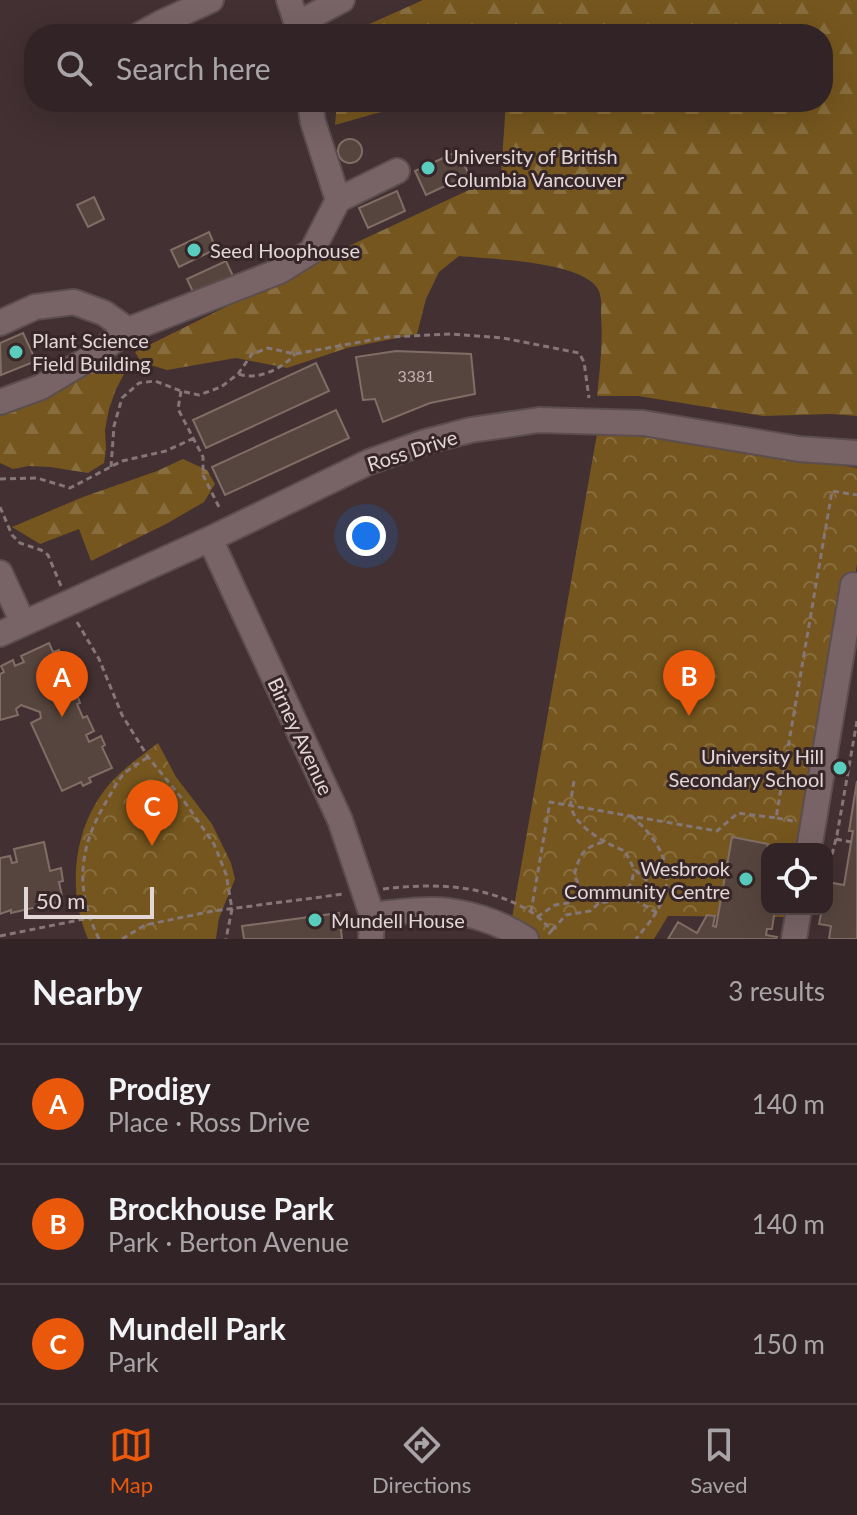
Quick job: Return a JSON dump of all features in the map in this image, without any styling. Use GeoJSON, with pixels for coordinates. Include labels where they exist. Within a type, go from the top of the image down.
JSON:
{"type":"FeatureCollection","features":[{"type":"Feature","properties":{"kind":"street"},"geometry":{"type":"LineString","coordinates":[[162,24],[211,0]]}},
{"type":"Feature","properties":{"kind":"street"},"geometry":{"type":"LineString","coordinates":[[289,0],[296,24]]}},
{"type":"Feature","properties":{"kind":"street"},"geometry":{"type":"LineString","coordinates":[[305,24],[342,0]]}},
{"type":"Feature","properties":{"kind":"street"},"geometry":{"type":"LineString","coordinates":[[312,112],[338,200]]}},
{"type":"Feature","properties":{"kind":"street"},"geometry":{"type":"LineString","coordinates":[[0,402],[41,387],[93,356],[128,330],[280,271],[312,251],[338,200],[397,171]]}},
{"type":"Feature","properties":{"kind":"street"},"geometry":{"type":"LineString","coordinates":[[0,323],[35,307],[74,302],[104,313],[128,330]]}},
{"type":"Feature","properties":{"kind":"street","name":"Ross Drive"},"geometry":{"type":"LineString","coordinates":[[0,634],[383,457],[471,430],[539,420],[643,423],[799,449],[857,453]]}},
{"type":"Feature","properties":{"kind":"street","name":"Birney Avenue"},"geometry":{"type":"LineString","coordinates":[[210,539],[340,820],[365,891],[372,927]]}},
{"type":"Feature","properties":{"kind":"street"},"geometry":{"type":"LineString","coordinates":[[0,573],[23,623]]}},
{"type":"Feature","properties":{"kind":"street"},"geometry":{"type":"LineString","coordinates":[[810,843],[853,585]]}},
{"type":"Feature","properties":{"kind":"street"},"geometry":{"type":"LineString","coordinates":[[372,927],[434,910],[464,913],[512,930],[526,939]]}},
{"type":"Feature","properties":{"kind":"street"},"geometry":{"type":"LineString","coordinates":[[794,939],[798,915]]}},
{"type":"Feature","properties":{"kind":"path"},"geometry":{"type":"LineString","coordinates":[[111,467],[114,426],[122,398],[139,383],[155,381],[199,395],[221,387],[238,374],[252,354],[268,348],[295,354],[387,337],[451,334],[503,338],[579,353],[584,362],[589,398]]}},
{"type":"Feature","properties":{"kind":"path"},"geometry":{"type":"LineString","coordinates":[[238,374],[249,378],[270,371],[287,364],[295,354]]}},
{"type":"Feature","properties":{"kind":"path"},"geometry":{"type":"LineString","coordinates":[[181,391],[178,409],[203,457],[203,475],[220,509]]}},
{"type":"Feature","properties":{"kind":"path"},"geometry":{"type":"LineString","coordinates":[[0,479],[37,478],[70,488],[122,461],[166,451],[194,438]]}},
{"type":"Feature","properties":{"kind":"path"},"geometry":{"type":"LineString","coordinates":[[776,818],[832,491],[857,495]]}},
{"type":"Feature","properties":{"kind":"path"},"geometry":{"type":"LineString","coordinates":[[0,507],[12,535],[20,543],[48,555],[82,633],[99,659],[122,715],[148,757],[214,844],[226,874],[232,909],[226,939]]}},
{"type":"Feature","properties":{"kind":"path"},"geometry":{"type":"LineString","coordinates":[[833,851],[857,721]]}},
{"type":"Feature","properties":{"kind":"path"},"geometry":{"type":"LineString","coordinates":[[99,939],[89,918],[82,887],[83,854],[95,820],[123,775],[148,757]]}},
{"type":"Feature","properties":{"kind":"path"},"geometry":{"type":"LineString","coordinates":[[574,781],[571,805],[576,818],[603,842],[625,851],[634,869],[664,896]]}},
{"type":"Feature","properties":{"kind":"path"},"geometry":{"type":"LineString","coordinates":[[531,912],[550,802],[717,831],[738,813],[786,820]]}},
{"type":"Feature","properties":{"kind":"path"},"geometry":{"type":"LineString","coordinates":[[630,816],[643,826],[662,851],[667,869],[664,896],[657,913],[636,939]]}},
{"type":"Feature","properties":{"kind":"path"},"geometry":{"type":"LineString","coordinates":[[836,839],[851,842]]}},
{"type":"Feature","properties":{"kind":"path"},"geometry":{"type":"LineString","coordinates":[[599,903],[583,893],[574,875],[580,856],[589,846],[603,842]]}},
{"type":"Feature","properties":{"kind":"path"},"geometry":{"type":"LineString","coordinates":[[552,930],[566,915],[590,911],[599,903],[613,901],[624,893],[632,882],[634,869]]}},
{"type":"Feature","properties":{"kind":"path"},"geometry":{"type":"LineString","coordinates":[[122,939],[145,925],[232,909],[365,891]]}},
{"type":"Feature","properties":{"kind":"path"},"geometry":{"type":"LineString","coordinates":[[537,917],[583,893]]}},
{"type":"Feature","properties":{"kind":"path"},"geometry":{"type":"LineString","coordinates":[[624,893],[657,913]]}},
{"type":"Feature","properties":{"kind":"path"},"geometry":{"type":"LineString","coordinates":[[0,936],[89,918]]}},
{"type":"Feature","properties":{"kind":"green space"},"geometry":{"type":"Polygon","coordinates":[[[423,0],[857,0],[857,416],[763,416],[638,396],[597,396],[601,346],[599,291],[576,273],[513,260],[459,256],[439,272],[426,299],[417,334],[347,348],[287,368],[236,358],[167,370],[141,362],[135,352],[336,252],[501,175],[505,112],[833,112],[833,24],[369,24],[423,0]]]}},
{"type":"Feature","properties":{"kind":"green space"},"geometry":{"type":"Polygon","coordinates":[[[336,112],[381,112],[335,125],[336,112]]]}},
{"type":"Feature","properties":{"kind":"green space"},"geometry":{"type":"Polygon","coordinates":[[[121,356],[124,374],[109,409],[104,463],[88,473],[50,467],[13,469],[0,463],[0,407],[121,356]]]}},
{"type":"Feature","properties":{"kind":"green space"},"geometry":{"type":"Polygon","coordinates":[[[598,428],[656,434],[857,468],[857,564],[810,843],[761,843],[761,915],[785,917],[668,916],[654,939],[539,939],[512,918],[598,428]]]}},
{"type":"Feature","properties":{"kind":"green space"},"geometry":{"type":"Polygon","coordinates":[[[183,459],[207,470],[215,484],[204,502],[91,561],[79,529],[40,544],[12,527],[83,497],[183,459]]]}},
{"type":"Feature","properties":{"kind":"green space"},"geometry":{"type":"Polygon","coordinates":[[[158,743],[176,777],[212,824],[231,863],[235,879],[219,918],[216,939],[88,939],[77,901],[76,881],[77,861],[87,822],[107,787],[158,743]]]}},
{"type":"Feature","properties":{"kind":"building"},"geometry":{"type":"Polygon","coordinates":[[[345,139],[355,139],[362,146],[362,156],[355,163],[345,163],[338,156],[338,146],[345,139]]]}},
{"type":"Feature","properties":{"kind":"building"},"geometry":{"type":"Polygon","coordinates":[[[458,151],[469,175],[426,195],[415,171],[458,151]]]}},
{"type":"Feature","properties":{"kind":"building"},"geometry":{"type":"Polygon","coordinates":[[[397,191],[405,211],[368,228],[359,208],[397,191]]]}},
{"type":"Feature","properties":{"kind":"building"},"geometry":{"type":"Polygon","coordinates":[[[94,197],[104,219],[88,227],[77,205],[94,197]]]}},
{"type":"Feature","properties":{"kind":"building","name":"Seed Hoophouse"},"geometry":{"type":"Polygon","coordinates":[[[209,232],[216,249],[179,267],[171,250],[209,232]]]}},
{"type":"Feature","properties":{"kind":"building"},"geometry":{"type":"Polygon","coordinates":[[[226,261],[233,276],[194,294],[187,279],[226,261]]]}},
{"type":"Feature","properties":{"kind":"building","name":"Plant Science Field Building"},"geometry":{"type":"Polygon","coordinates":[[[23,333],[36,361],[1,375],[0,343],[23,333]]]}},
{"type":"Feature","properties":{"kind":"building"},"geometry":{"type":"Polygon","coordinates":[[[396,351],[471,354],[475,394],[430,403],[383,422],[375,399],[363,400],[356,357],[396,351]]]}},
{"type":"Feature","properties":{"kind":"building"},"geometry":{"type":"Polygon","coordinates":[[[316,363],[329,391],[206,448],[193,420],[316,363]]]}},
{"type":"Feature","properties":{"kind":"building"},"geometry":{"type":"Polygon","coordinates":[[[336,410],[349,438],[225,495],[212,467],[336,410]]]}},
{"type":"Feature","properties":{"kind":"building"},"geometry":{"type":"Polygon","coordinates":[[[49,643],[53,652],[59,650],[65,663],[59,666],[70,680],[67,682],[73,696],[77,694],[80,703],[77,704],[83,718],[87,716],[94,731],[86,735],[89,742],[101,736],[105,745],[102,747],[112,768],[89,778],[91,782],[83,786],[81,782],[62,791],[31,723],[41,718],[40,712],[21,705],[16,709],[18,715],[0,720],[0,674],[4,672],[1,666],[13,660],[15,666],[24,662],[21,656],[49,643]]]}},
{"type":"Feature","properties":{"kind":"building"},"geometry":{"type":"Polygon","coordinates":[[[857,781],[857,939],[829,939],[831,926],[819,924],[821,915],[833,915],[833,883],[844,885],[853,831],[849,831],[857,781]]]}},
{"type":"Feature","properties":{"kind":"building","name":"Wesbrook Community Centre"},"geometry":{"type":"Polygon","coordinates":[[[732,837],[763,843],[761,915],[774,915],[772,929],[767,929],[766,935],[776,939],[668,939],[678,922],[697,933],[707,915],[715,916],[713,926],[716,927],[732,837]]]}},
{"type":"Feature","properties":{"kind":"building"},"geometry":{"type":"Polygon","coordinates":[[[44,842],[50,871],[61,868],[63,881],[59,882],[63,901],[0,914],[0,858],[10,856],[12,863],[17,862],[14,849],[44,842]]]}},
{"type":"Feature","properties":{"kind":"building","name":"Mundell House"},"geometry":{"type":"Polygon","coordinates":[[[339,913],[342,939],[244,939],[242,926],[339,913]]]}},
{"type":"Feature","properties":{"kind":"place","name":"University of British Columbia Vancouver"},"geometry":{"type":"Point","coordinates":[428,168]}},
{"type":"Feature","properties":{"kind":"place","name":"Seed Hoophouse"},"geometry":{"type":"Point","coordinates":[194,250]}},
{"type":"Feature","properties":{"kind":"place","name":"Plant Science Field Building"},"geometry":{"type":"Point","coordinates":[16,352]}},
{"type":"Feature","properties":{"kind":"place","name":"Brockhouse Park"},"geometry":{"type":"Point","coordinates":[689,716]}},
{"type":"Feature","properties":{"kind":"place","name":"Prodigy"},"geometry":{"type":"Point","coordinates":[62,717]}},
{"type":"Feature","properties":{"kind":"place","name":"University Hill Secondary School"},"geometry":{"type":"Point","coordinates":[840,768]}},
{"type":"Feature","properties":{"kind":"place","name":"Mundell Park"},"geometry":{"type":"Point","coordinates":[152,846]}},
{"type":"Feature","properties":{"kind":"place","name":"Wesbrook Community Centre"},"geometry":{"type":"Point","coordinates":[746,879]}},
{"type":"Feature","properties":{"kind":"place","name":"Mundell House"},"geometry":{"type":"Point","coordinates":[315,920]}}]}
